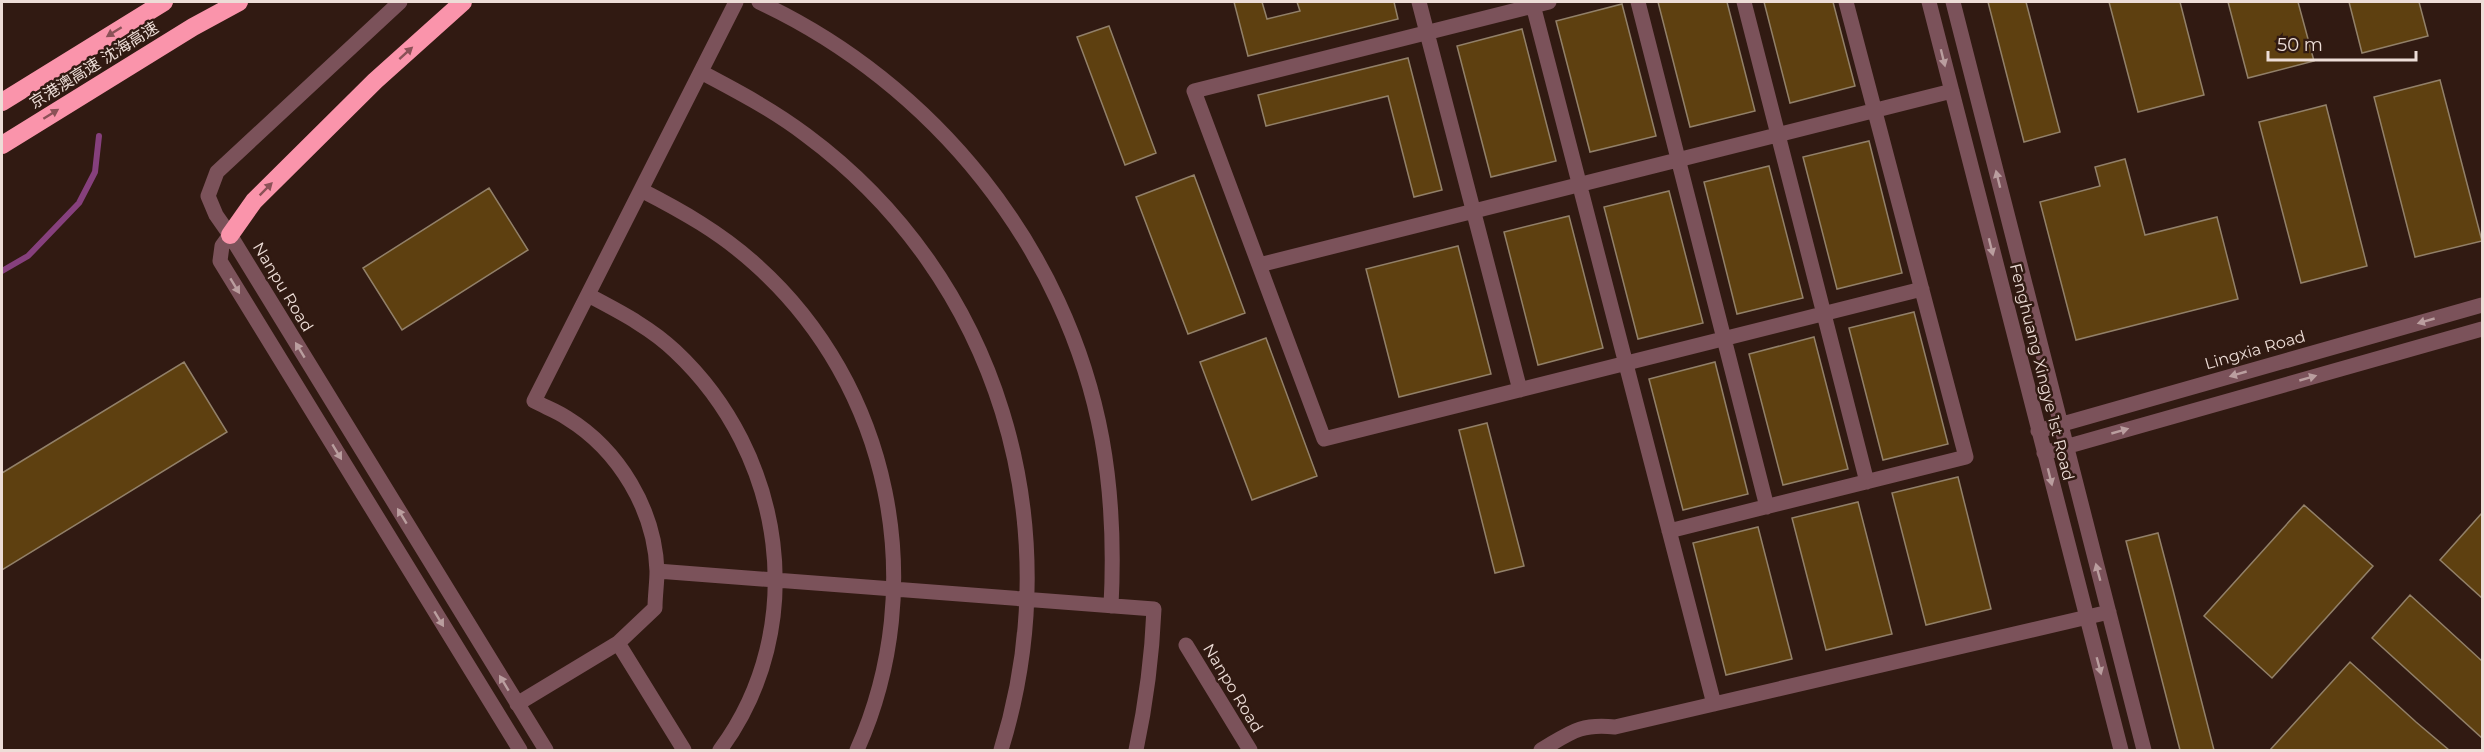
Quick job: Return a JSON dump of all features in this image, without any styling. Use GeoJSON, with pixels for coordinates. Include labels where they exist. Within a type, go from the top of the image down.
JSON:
{"type":"FeatureCollection","features":[{"type":"Feature","properties":{"kind":"highway","name":"京港澳高速 沈海高速"},"geometry":{"type":"LineString","coordinates":[[2,102],[164,2]]}},
{"type":"Feature","properties":{"kind":"highway","name":"京港澳高速 沈海高速"},"geometry":{"type":"LineString","coordinates":[[2,145],[193,27],[239,2]]}},
{"type":"Feature","properties":{"kind":"highway"},"geometry":{"type":"LineString","coordinates":[[230,235],[254,201],[375,81],[463,2]]}},
{"type":"Feature","properties":{"kind":"street"},"geometry":{"type":"LineString","coordinates":[[230,235],[216,215],[208,196],[217,172],[400,2]]}},
{"type":"Feature","properties":{"kind":"street"},"geometry":{"type":"LineString","coordinates":[[517,704],[618,643],[655,608],[657,571],[652,534],[640,499],[621,467],[596,440],[567,417],[534,401],[736,2]]}},
{"type":"Feature","properties":{"kind":"street"},"geometry":{"type":"LineString","coordinates":[[759,2],[816,32],[852,55],[918,108],[976,170],[1025,240],[1064,316],[1092,396],[1102,437],[1113,521],[1111,606]]}},
{"type":"Feature","properties":{"kind":"street"},"geometry":{"type":"LineString","coordinates":[[1419,2],[1520,390]]}},
{"type":"Feature","properties":{"kind":"street"},"geometry":{"type":"LineString","coordinates":[[1549,2],[1194,91],[1324,439],[1922,289]]}},
{"type":"Feature","properties":{"kind":"street"},"geometry":{"type":"LineString","coordinates":[[1638,2],[1767,507]]}},
{"type":"Feature","properties":{"kind":"street"},"geometry":{"type":"LineString","coordinates":[[1744,2],[1867,482]]}},
{"type":"Feature","properties":{"kind":"street"},"geometry":{"type":"LineString","coordinates":[[1669,531],[1966,457],[1846,2]]}},
{"type":"Feature","properties":{"kind":"street","name":"Fenghuang Xingye 1st Road"},"geometry":{"type":"LineString","coordinates":[[1929,2],[2121,750]]}},
{"type":"Feature","properties":{"kind":"street","name":"Fenghuang Xingye 1st Road"},"geometry":{"type":"LineString","coordinates":[[1953,2],[2145,750]]}},
{"type":"Feature","properties":{"kind":"street"},"geometry":{"type":"LineString","coordinates":[[1533,5],[1714,704]]}},
{"type":"Feature","properties":{"kind":"street"},"geometry":{"type":"LineString","coordinates":[[701,72],[773,112],[839,162],[897,220],[945,287],[983,360],[1010,438],[1025,519],[1028,599],[1018,683],[1001,750]]}},
{"type":"Feature","properties":{"kind":"street"},"geometry":{"type":"LineString","coordinates":[[1259,265],[1952,91]]}},
{"type":"Feature","properties":{"kind":"street"},"geometry":{"type":"LineString","coordinates":[[641,190],[720,235],[755,264],[788,297],[841,370],[861,411],[877,454],[885,487],[894,544],[895,589],[891,636],[882,682],[868,726],[857,750]]}},
{"type":"Feature","properties":{"kind":"street","name":"Nanpu Road"},"geometry":{"type":"LineString","coordinates":[[520,750],[220,261],[222,246],[230,235],[546,750]]}},
{"type":"Feature","properties":{"kind":"street"},"geometry":{"type":"LineString","coordinates":[[588,295],[633,319],[675,350],[710,388],[733,422],[760,478],[772,529],[776,580],[771,633],[756,685],[732,733],[720,750]]}},
{"type":"Feature","properties":{"kind":"street","name":"Lingxia Road"},"geometry":{"type":"LineString","coordinates":[[2038,431],[2482,305]]}},
{"type":"Feature","properties":{"kind":"street"},"geometry":{"type":"LineString","coordinates":[[2044,453],[2482,329]]}},
{"type":"Feature","properties":{"kind":"street"},"geometry":{"type":"LineString","coordinates":[[657,571],[1154,609],[1150,669],[1136,750]]}},
{"type":"Feature","properties":{"kind":"street"},"geometry":{"type":"LineString","coordinates":[[1541,750],[1576,730],[1594,725],[1616,727],[2109,612]]}},
{"type":"Feature","properties":{"kind":"street"},"geometry":{"type":"LineString","coordinates":[[618,643],[684,750]]}},
{"type":"Feature","properties":{"kind":"street","name":"Nanpo Road"},"geometry":{"type":"LineString","coordinates":[[1185,645],[1250,750]]}},
{"type":"Feature","properties":{"kind":"building"},"geometry":{"type":"Polygon","coordinates":[[[1234,2],[1262,2],[1267,19],[1300,11],[1297,2],[1394,2],[1398,19],[1248,56],[1234,2]]]}},
{"type":"Feature","properties":{"kind":"building"},"geometry":{"type":"Polygon","coordinates":[[[1658,2],[1727,2],[1755,111],[1690,127],[1658,2]]]}},
{"type":"Feature","properties":{"kind":"building"},"geometry":{"type":"Polygon","coordinates":[[[1764,2],[1833,2],[1855,86],[1790,103],[1764,2]]]}},
{"type":"Feature","properties":{"kind":"building"},"geometry":{"type":"Polygon","coordinates":[[[1988,2],[2026,2],[2060,132],[2024,142],[1988,2]]]}},
{"type":"Feature","properties":{"kind":"building"},"geometry":{"type":"Polygon","coordinates":[[[2109,2],[2180,2],[2204,95],[2138,112],[2109,2]]]}},
{"type":"Feature","properties":{"kind":"building"},"geometry":{"type":"Polygon","coordinates":[[[2228,2],[2298,2],[2314,61],[2248,78],[2228,2]]]}},
{"type":"Feature","properties":{"kind":"building"},"geometry":{"type":"Polygon","coordinates":[[[2349,2],[2419,2],[2428,36],[2362,53],[2349,2]]]}},
{"type":"Feature","properties":{"kind":"building"},"geometry":{"type":"Polygon","coordinates":[[[1622,4],[1656,136],[1590,152],[1556,21],[1622,4]]]}},
{"type":"Feature","properties":{"kind":"building"},"geometry":{"type":"Polygon","coordinates":[[[1109,26],[1156,153],[1125,165],[1077,37],[1109,26]]]}},
{"type":"Feature","properties":{"kind":"building"},"geometry":{"type":"Polygon","coordinates":[[[1522,29],[1556,161],[1491,177],[1457,46],[1522,29]]]}},
{"type":"Feature","properties":{"kind":"building"},"geometry":{"type":"Polygon","coordinates":[[[1408,58],[1442,190],[1414,197],[1388,96],[1266,126],[1258,95],[1408,58]]]}},
{"type":"Feature","properties":{"kind":"building"},"geometry":{"type":"Polygon","coordinates":[[[2440,80],[2482,241],[2415,257],[2374,97],[2440,80]]]}},
{"type":"Feature","properties":{"kind":"building"},"geometry":{"type":"Polygon","coordinates":[[[2326,105],[2367,266],[2301,283],[2259,122],[2326,105]]]}},
{"type":"Feature","properties":{"kind":"building"},"geometry":{"type":"Polygon","coordinates":[[[1869,141],[1902,273],[1837,289],[1803,157],[1869,141]]]}},
{"type":"Feature","properties":{"kind":"building"},"geometry":{"type":"Polygon","coordinates":[[[2125,159],[2145,235],[2217,217],[2238,299],[2076,340],[2040,202],[2100,186],[2095,167],[2125,159]]]}},
{"type":"Feature","properties":{"kind":"building"},"geometry":{"type":"Polygon","coordinates":[[[1769,166],[1803,298],[1737,314],[1704,182],[1769,166]]]}},
{"type":"Feature","properties":{"kind":"building"},"geometry":{"type":"Polygon","coordinates":[[[1194,175],[1245,313],[1188,334],[1136,197],[1194,175]]]}},
{"type":"Feature","properties":{"kind":"building"},"geometry":{"type":"Polygon","coordinates":[[[489,188],[528,250],[402,330],[363,268],[489,188]]]}},
{"type":"Feature","properties":{"kind":"building"},"geometry":{"type":"Polygon","coordinates":[[[1669,191],[1703,323],[1638,339],[1604,207],[1669,191]]]}},
{"type":"Feature","properties":{"kind":"building"},"geometry":{"type":"Polygon","coordinates":[[[1569,216],[1603,348],[1538,365],[1504,232],[1569,216]]]}},
{"type":"Feature","properties":{"kind":"building"},"geometry":{"type":"Polygon","coordinates":[[[1458,246],[1491,374],[1399,397],[1366,269],[1458,246]]]}},
{"type":"Feature","properties":{"kind":"building"},"geometry":{"type":"Polygon","coordinates":[[[1914,312],[1948,444],[1883,460],[1849,328],[1914,312]]]}},
{"type":"Feature","properties":{"kind":"building"},"geometry":{"type":"Polygon","coordinates":[[[1814,337],[1848,469],[1783,485],[1749,354],[1814,337]]]}},
{"type":"Feature","properties":{"kind":"building"},"geometry":{"type":"Polygon","coordinates":[[[1266,338],[1317,476],[1252,500],[1200,362],[1266,338]]]}},
{"type":"Feature","properties":{"kind":"building"},"geometry":{"type":"Polygon","coordinates":[[[184,362],[227,432],[2,570],[2,473],[184,362]]]}},
{"type":"Feature","properties":{"kind":"building"},"geometry":{"type":"Polygon","coordinates":[[[1715,362],[1748,494],[1683,510],[1649,379],[1715,362]]]}},
{"type":"Feature","properties":{"kind":"building"},"geometry":{"type":"Polygon","coordinates":[[[1487,423],[1524,566],[1495,573],[1459,430],[1487,423]]]}},
{"type":"Feature","properties":{"kind":"building"},"geometry":{"type":"Polygon","coordinates":[[[1958,477],[1991,609],[1926,625],[1892,493],[1958,477]]]}},
{"type":"Feature","properties":{"kind":"building"},"geometry":{"type":"Polygon","coordinates":[[[1858,502],[1892,634],[1826,650],[1792,518],[1858,502]]]}},
{"type":"Feature","properties":{"kind":"building"},"geometry":{"type":"Polygon","coordinates":[[[2304,505],[2373,566],[2272,678],[2204,616],[2304,505]]]}},
{"type":"Feature","properties":{"kind":"building"},"geometry":{"type":"Polygon","coordinates":[[[2482,513],[2482,598],[2440,560],[2482,513]]]}},
{"type":"Feature","properties":{"kind":"building"},"geometry":{"type":"Polygon","coordinates":[[[1758,527],[1792,659],[1726,675],[1693,543],[1758,527]]]}},
{"type":"Feature","properties":{"kind":"building"},"geometry":{"type":"Polygon","coordinates":[[[2158,533],[2214,750],[2180,750],[2126,541],[2158,533]]]}},
{"type":"Feature","properties":{"kind":"building"},"geometry":{"type":"Polygon","coordinates":[[[2410,595],[2482,661],[2482,738],[2372,638],[2410,595]]]}},
{"type":"Feature","properties":{"kind":"building"},"geometry":{"type":"Polygon","coordinates":[[[2350,662],[2416,722],[2449,750],[2270,750],[2350,662]]]}},
{"type":"Feature","properties":{"kind":"waterway"},"geometry":{"type":"LineString","coordinates":[[2,271],[28,256],[79,203],[95,172],[99,136]]}}]}
